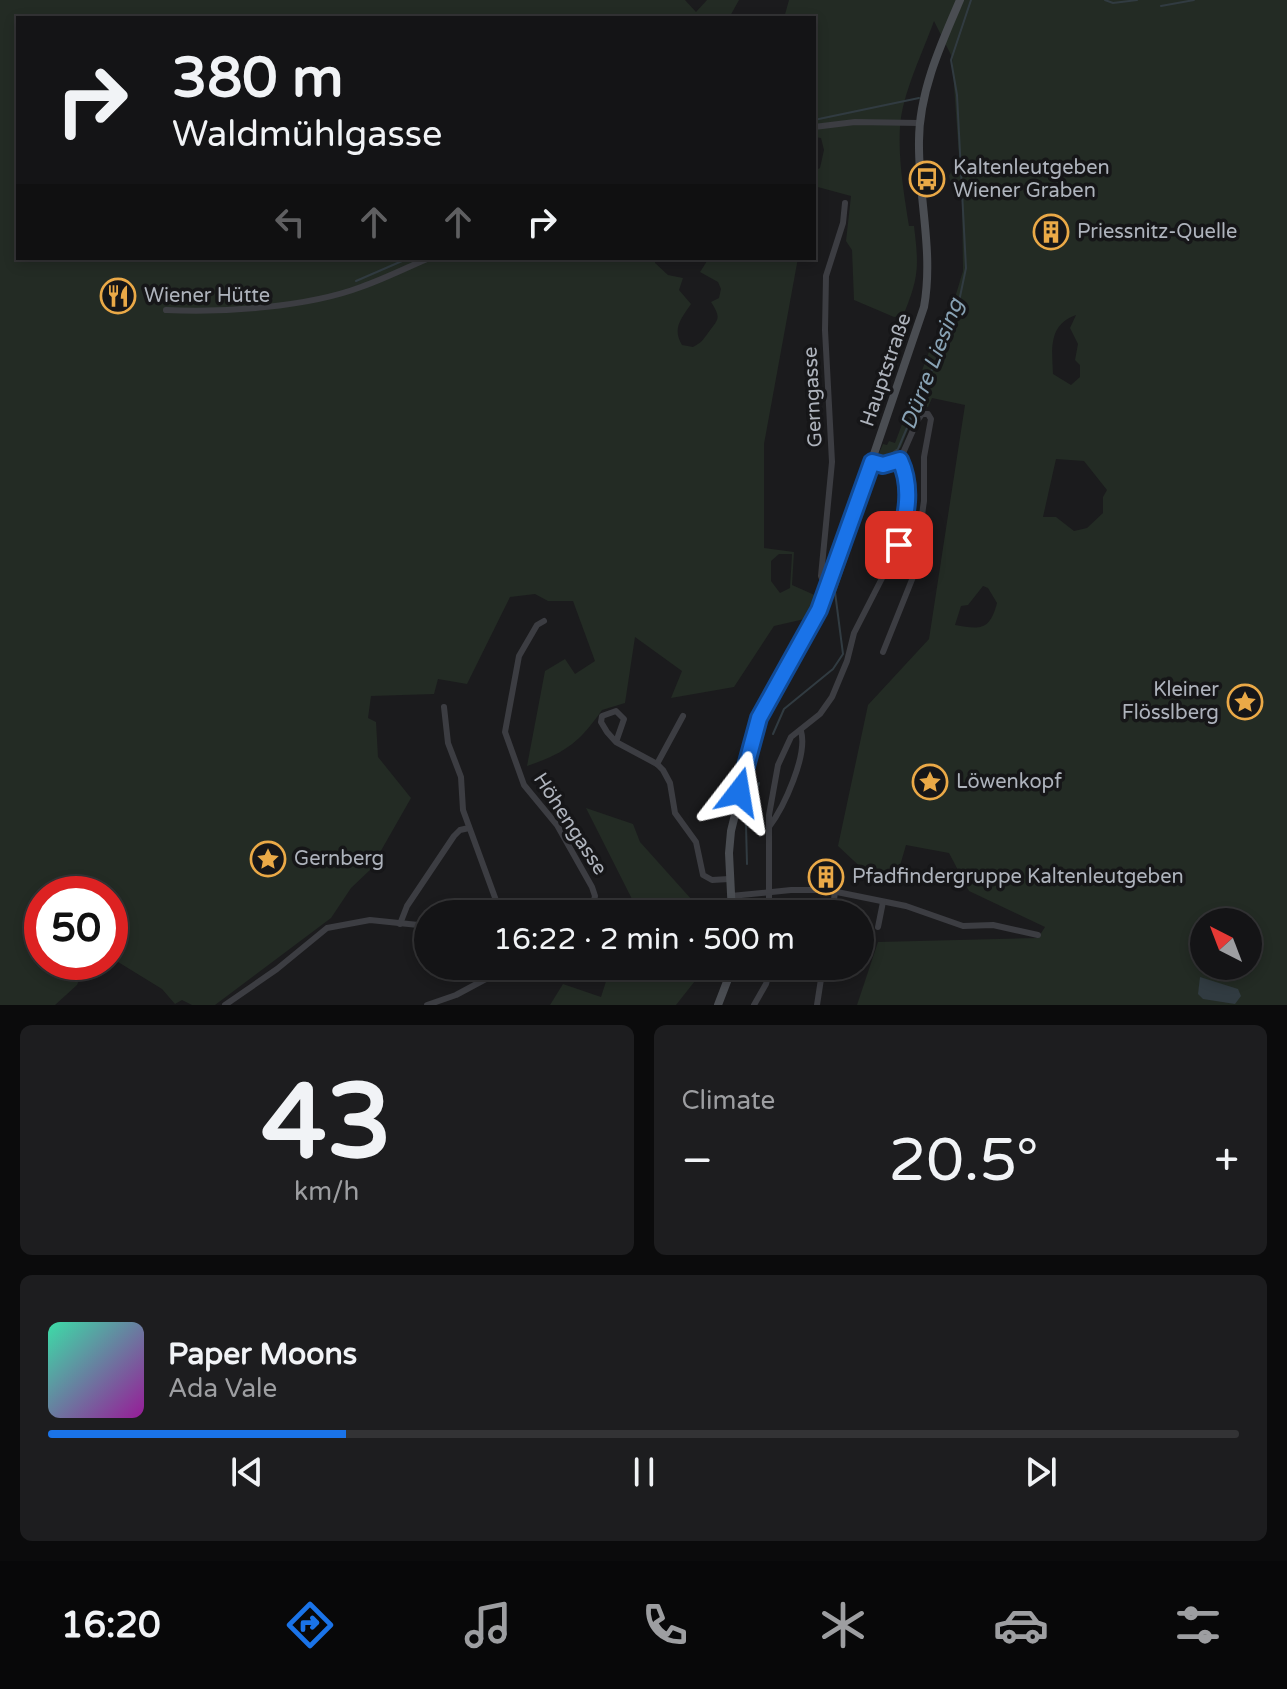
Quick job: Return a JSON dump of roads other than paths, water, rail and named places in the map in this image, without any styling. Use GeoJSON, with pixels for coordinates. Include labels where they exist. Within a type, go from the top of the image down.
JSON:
{"type":"FeatureCollection","features":[{"type":"Feature","properties":{"kind":"main road","name":"Hauptstraße"},"geometry":{"type":"LineString","coordinates":[[731,900],[731,831],[759,718],[813,625],[830,586],[877,463],[917,332],[928,286],[928,247],[919,154],[920,123],[935,62],[960,0]]}},
{"type":"Feature","properties":{"kind":"main road"},"geometry":{"type":"LineString","coordinates":[[718,1005],[728,980]]}},
{"type":"Feature","properties":{"kind":"street"},"geometry":{"type":"LineString","coordinates":[[816,127],[855,122],[920,123]]}},
{"type":"Feature","properties":{"kind":"street","name":"Gerngasse"},"geometry":{"type":"LineString","coordinates":[[830,586],[824,583],[821,576],[832,462],[825,330],[826,276],[843,223],[845,203]]}},
{"type":"Feature","properties":{"kind":"street"},"geometry":{"type":"LineString","coordinates":[[166,310],[247,310],[326,296],[359,288],[424,260]]}},
{"type":"Feature","properties":{"kind":"street"},"geometry":{"type":"LineString","coordinates":[[768,900],[769,827],[778,765],[791,737],[820,714],[832,697],[847,661],[854,633],[899,545],[908,490],[900,460],[917,421],[922,414],[928,414],[931,419],[924,457],[924,501],[913,577],[883,652]]}},
{"type":"Feature","properties":{"kind":"street"},"geometry":{"type":"LineString","coordinates":[[877,463],[900,460]]}},
{"type":"Feature","properties":{"kind":"street","name":"Höhengasse"},"geometry":{"type":"LineString","coordinates":[[544,621],[537,625],[519,656],[505,732],[524,785],[557,825],[592,887],[595,900]]}},
{"type":"Feature","properties":{"kind":"street"},"geometry":{"type":"LineString","coordinates":[[444,707],[448,743],[461,777],[463,810],[496,900]]}},
{"type":"Feature","properties":{"kind":"street"},"geometry":{"type":"LineString","coordinates":[[616,742],[624,719],[616,711],[602,716],[601,722],[616,742],[657,764],[670,783],[677,817],[695,838],[702,873],[710,880],[729,879]]}},
{"type":"Feature","properties":{"kind":"street"},"geometry":{"type":"LineString","coordinates":[[657,764],[683,716]]}},
{"type":"Feature","properties":{"kind":"street"},"geometry":{"type":"LineString","coordinates":[[769,827],[787,796],[804,741],[801,731]]}},
{"type":"Feature","properties":{"kind":"street"},"geometry":{"type":"LineString","coordinates":[[400,924],[407,906],[455,834],[469,828]]}},
{"type":"Feature","properties":{"kind":"street"},"geometry":{"type":"LineString","coordinates":[[731,896],[811,889],[835,892],[906,906],[963,926],[993,925],[1038,935]]}},
{"type":"Feature","properties":{"kind":"street"},"geometry":{"type":"LineString","coordinates":[[834,900],[835,892]]}},
{"type":"Feature","properties":{"kind":"street"},"geometry":{"type":"LineString","coordinates":[[878,927],[883,902]]}},
{"type":"Feature","properties":{"kind":"street"},"geometry":{"type":"LineString","coordinates":[[225,1005],[277,969],[327,928],[370,920],[414,925]]}},
{"type":"Feature","properties":{"kind":"street"},"geometry":{"type":"LineString","coordinates":[[427,1005],[456,995],[484,980]]}},
{"type":"Feature","properties":{"kind":"street"},"geometry":{"type":"LineString","coordinates":[[754,1005],[768,980]]}},
{"type":"Feature","properties":{"kind":"street"},"geometry":{"type":"LineString","coordinates":[[817,1005],[821,980]]}},
{"type":"Feature","properties":{"kind":"waterway","name":"Dürre Liesing"},"geometry":{"type":"LineString","coordinates":[[880,462],[898,449],[957,311],[966,268],[957,95],[951,60],[971,0]]}},
{"type":"Feature","properties":{"kind":"waterway"},"geometry":{"type":"LineString","coordinates":[[1105,0],[1113,3],[1137,0]]}},
{"type":"Feature","properties":{"kind":"waterway"},"geometry":{"type":"LineString","coordinates":[[1161,6],[1194,0]]}},
{"type":"Feature","properties":{"kind":"waterway"},"geometry":{"type":"LineString","coordinates":[[816,120],[919,98]]}},
{"type":"Feature","properties":{"kind":"waterway"},"geometry":{"type":"LineString","coordinates":[[356,281],[404,260]]}},
{"type":"Feature","properties":{"kind":"waterway","name":"Dürre Liesing"},"geometry":{"type":"LineString","coordinates":[[773,734],[784,709],[833,669],[843,654],[835,592],[878,467]]}},
{"type":"Feature","properties":{"kind":"waterway","name":"Dürre Liesing"},"geometry":{"type":"LineString","coordinates":[[747,864],[746,825],[759,783]]}},
{"type":"Feature","properties":{"kind":"place","name":"Kaltenleutgeben Wiener Graben"},"geometry":{"type":"Point","coordinates":[927,179]}},
{"type":"Feature","properties":{"kind":"place","name":"Priessnitz-Quelle"},"geometry":{"type":"Point","coordinates":[1051,232]}},
{"type":"Feature","properties":{"kind":"place","name":"Wiener Hütte"},"geometry":{"type":"Point","coordinates":[118,296]}},
{"type":"Feature","properties":{"kind":"place","name":"Kleiner Flösslberg"},"geometry":{"type":"Point","coordinates":[1245,702]}},
{"type":"Feature","properties":{"kind":"place","name":"Löwenkopf"},"geometry":{"type":"Point","coordinates":[930,782]}},
{"type":"Feature","properties":{"kind":"place","name":"Gernberg"},"geometry":{"type":"Point","coordinates":[268,859]}},
{"type":"Feature","properties":{"kind":"place","name":"Pfadfindergruppe Kaltenleutgeben"},"geometry":{"type":"Point","coordinates":[826,877]}}]}
